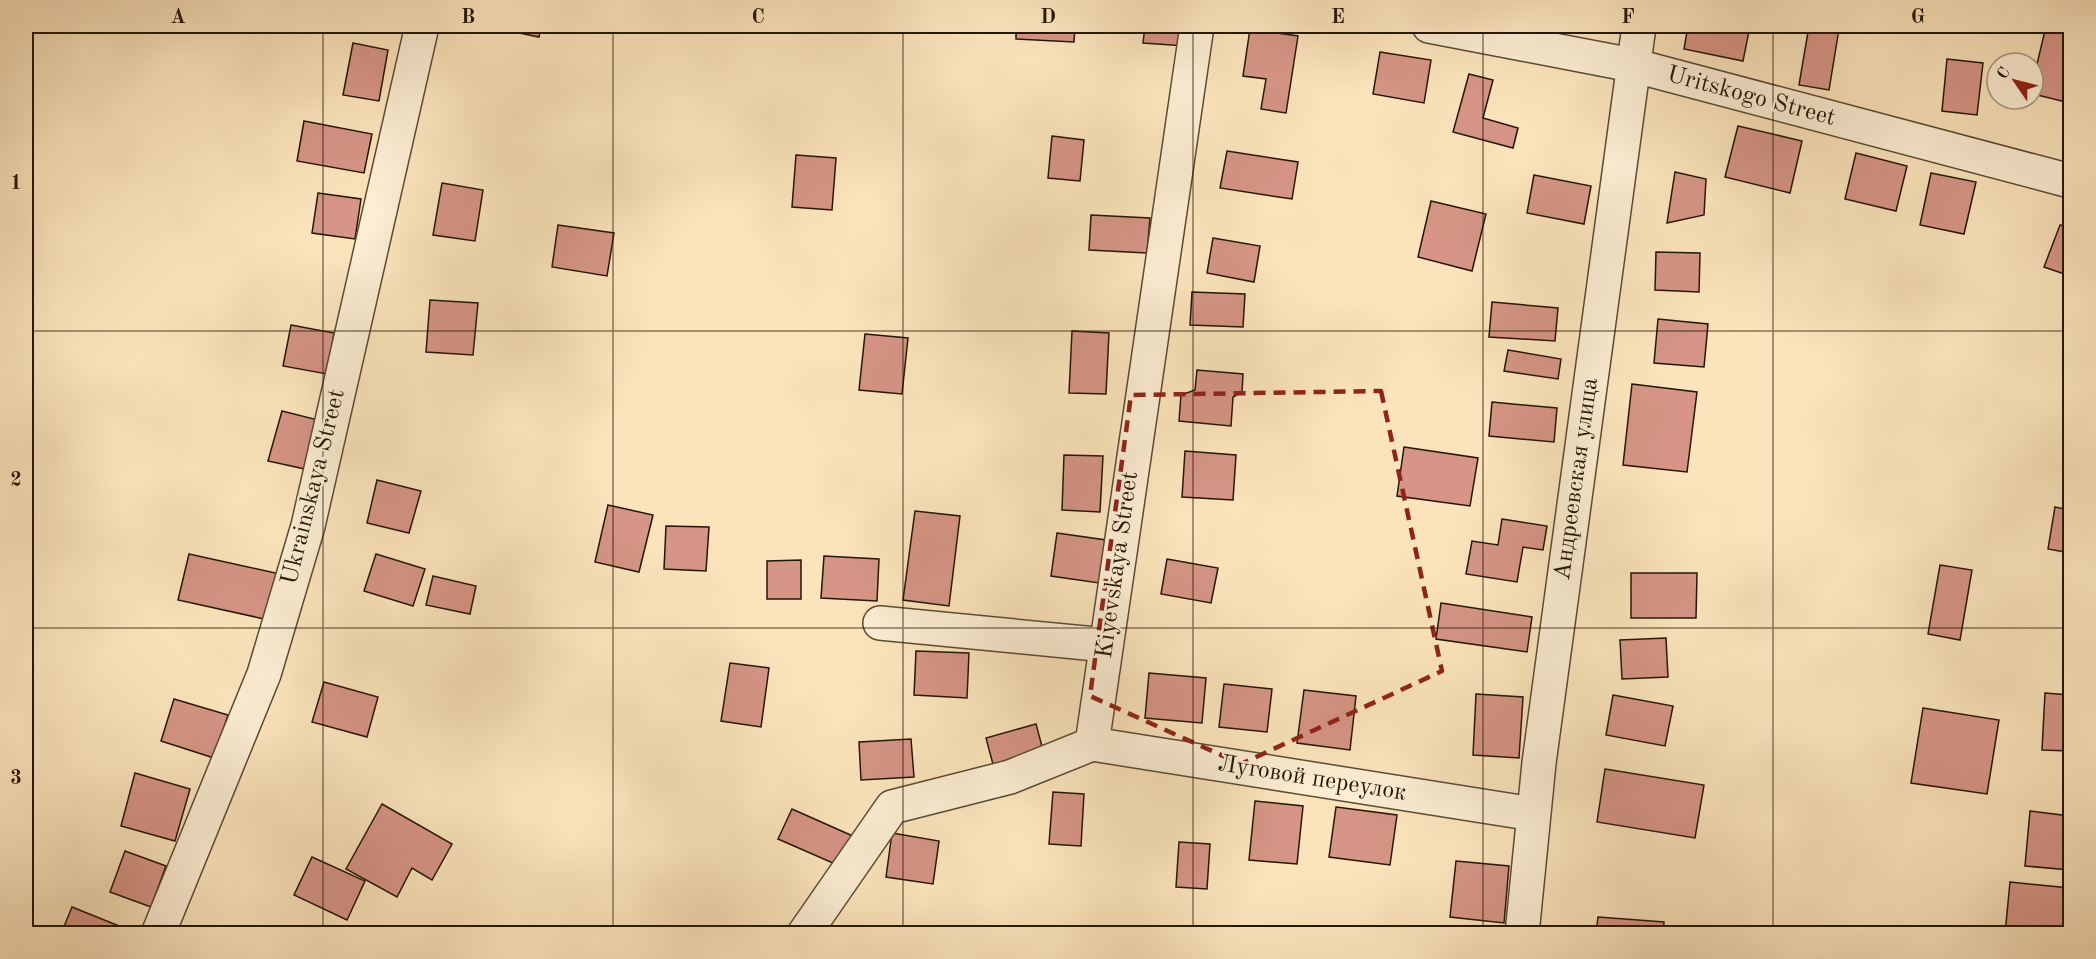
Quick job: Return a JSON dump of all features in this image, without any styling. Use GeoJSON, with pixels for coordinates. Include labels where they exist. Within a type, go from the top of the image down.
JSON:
{"type":"FeatureCollection","features":[{"type":"Feature","properties":{"kind":"street","name":"Ukrainskaya Street"},"geometry":{"type":"LineString","coordinates":[[158,933],[264,674],[304,537],[422,26]]}},
{"type":"Feature","properties":{"kind":"street","name":"Kiyevskaya Street"},"geometry":{"type":"LineString","coordinates":[[1092,744],[1197,26]]}},
{"type":"Feature","properties":{"kind":"street","name":"Uritskogo Street"},"geometry":{"type":"LineString","coordinates":[[1429,26],[1632,65],[2070,181]]}},
{"type":"Feature","properties":{"kind":"street","name":"Андреевская улица"},"geometry":{"type":"LineString","coordinates":[[1522,933],[1533,814],[1639,26]]}},
{"type":"Feature","properties":{"kind":"street"},"geometry":{"type":"LineString","coordinates":[[880,623],[1106,645]]}},
{"type":"Feature","properties":{"kind":"street"},"geometry":{"type":"LineString","coordinates":[[804,933],[892,807],[1011,777],[1092,744]]}},
{"type":"Feature","properties":{"kind":"street","name":"Луговой переулок"},"geometry":{"type":"LineString","coordinates":[[1092,744],[1533,814]]}},
{"type":"Feature","properties":{"kind":"highlighted area"},"geometry":{"type":"Polygon","coordinates":[[[1381,391],[1442,671],[1241,764],[1090,696],[1131,395],[1381,391]]]}},
{"type":"Feature","properties":{"kind":"building"},"geometry":{"type":"Polygon","coordinates":[[[499,26],[541,26],[539,37],[499,29],[499,26]]]}},
{"type":"Feature","properties":{"kind":"building"},"geometry":{"type":"Polygon","coordinates":[[[1016,26],[1075,26],[1074,42],[1016,39],[1016,26]]]}},
{"type":"Feature","properties":{"kind":"building"},"geometry":{"type":"Polygon","coordinates":[[[1145,26],[1187,26],[1186,46],[1143,43],[1145,26]]]}},
{"type":"Feature","properties":{"kind":"building"},"geometry":{"type":"Polygon","coordinates":[[[1688,26],[1750,26],[1743,61],[1684,49],[1688,26]]]}},
{"type":"Feature","properties":{"kind":"building"},"geometry":{"type":"Polygon","coordinates":[[[1809,26],[1839,29],[1829,90],[1799,85],[1809,26]]]}},
{"type":"Feature","properties":{"kind":"building"},"geometry":{"type":"Polygon","coordinates":[[[2046,26],[2070,29],[2070,103],[2045,97],[2045,51],[2040,51],[2046,26]]]}},
{"type":"Feature","properties":{"kind":"building"},"geometry":{"type":"Polygon","coordinates":[[[1250,29],[1298,36],[1286,113],[1261,109],[1266,79],[1243,76],[1250,29]]]}},
{"type":"Feature","properties":{"kind":"building"},"geometry":{"type":"Polygon","coordinates":[[[353,43],[388,50],[379,101],[343,95],[353,43]]]}},
{"type":"Feature","properties":{"kind":"building"},"geometry":{"type":"Polygon","coordinates":[[[1380,52],[1431,60],[1424,103],[1373,94],[1380,52]]]}},
{"type":"Feature","properties":{"kind":"building"},"geometry":{"type":"Polygon","coordinates":[[[1947,59],[1983,63],[1977,115],[1942,111],[1947,59]]]}},
{"type":"Feature","properties":{"kind":"building"},"geometry":{"type":"Polygon","coordinates":[[[1469,74],[1493,80],[1483,118],[1518,128],[1513,148],[1453,132],[1469,74]]]}},
{"type":"Feature","properties":{"kind":"building"},"geometry":{"type":"Polygon","coordinates":[[[304,121],[372,134],[364,173],[297,161],[304,121]]]}},
{"type":"Feature","properties":{"kind":"building"},"geometry":{"type":"Polygon","coordinates":[[[1738,126],[1802,141],[1790,193],[1725,177],[1738,126]]]}},
{"type":"Feature","properties":{"kind":"building"},"geometry":{"type":"Polygon","coordinates":[[[1052,136],[1084,140],[1080,181],[1048,178],[1052,136]]]}},
{"type":"Feature","properties":{"kind":"building"},"geometry":{"type":"Polygon","coordinates":[[[1227,151],[1298,162],[1292,199],[1220,188],[1227,151]]]}},
{"type":"Feature","properties":{"kind":"building"},"geometry":{"type":"Polygon","coordinates":[[[1856,153],[1907,166],[1896,211],[1845,199],[1856,153]]]}},
{"type":"Feature","properties":{"kind":"building"},"geometry":{"type":"Polygon","coordinates":[[[796,155],[836,158],[832,210],[792,207],[796,155]]]}},
{"type":"Feature","properties":{"kind":"building"},"geometry":{"type":"Polygon","coordinates":[[[1675,172],[1706,179],[1704,215],[1667,223],[1675,172]]]}},
{"type":"Feature","properties":{"kind":"building"},"geometry":{"type":"Polygon","coordinates":[[[1931,173],[1976,182],[1964,234],[1920,225],[1931,173]]]}},
{"type":"Feature","properties":{"kind":"building"},"geometry":{"type":"Polygon","coordinates":[[[1534,175],[1591,186],[1584,224],[1527,213],[1534,175]]]}},
{"type":"Feature","properties":{"kind":"building"},"geometry":{"type":"Polygon","coordinates":[[[442,183],[483,190],[475,241],[433,235],[442,183]]]}},
{"type":"Feature","properties":{"kind":"building"},"geometry":{"type":"Polygon","coordinates":[[[318,193],[361,199],[355,239],[312,233],[318,193]]]}},
{"type":"Feature","properties":{"kind":"building"},"geometry":{"type":"Polygon","coordinates":[[[1431,201],[1486,214],[1472,271],[1418,257],[1431,201]]]}},
{"type":"Feature","properties":{"kind":"building"},"geometry":{"type":"Polygon","coordinates":[[[1091,215],[1150,218],[1147,253],[1089,250],[1091,215]]]}},
{"type":"Feature","properties":{"kind":"building"},"geometry":{"type":"Polygon","coordinates":[[[558,225],[614,233],[607,276],[552,267],[558,225]]]}},
{"type":"Feature","properties":{"kind":"building"},"geometry":{"type":"Polygon","coordinates":[[[2060,225],[2070,227],[2070,276],[2044,267],[2060,225]]]}},
{"type":"Feature","properties":{"kind":"building"},"geometry":{"type":"Polygon","coordinates":[[[1213,238],[1260,246],[1254,282],[1207,273],[1213,238]]]}},
{"type":"Feature","properties":{"kind":"building"},"geometry":{"type":"Polygon","coordinates":[[[1656,252],[1700,253],[1699,292],[1655,290],[1656,252]]]}},
{"type":"Feature","properties":{"kind":"building"},"geometry":{"type":"Polygon","coordinates":[[[1192,292],[1245,294],[1243,327],[1190,325],[1192,292]]]}},
{"type":"Feature","properties":{"kind":"building"},"geometry":{"type":"Polygon","coordinates":[[[430,300],[478,303],[473,355],[426,352],[430,300]]]}},
{"type":"Feature","properties":{"kind":"building"},"geometry":{"type":"Polygon","coordinates":[[[1492,302],[1558,308],[1555,341],[1489,337],[1492,302]]]}},
{"type":"Feature","properties":{"kind":"building"},"geometry":{"type":"Polygon","coordinates":[[[1658,319],[1708,324],[1704,367],[1654,363],[1658,319]]]}},
{"type":"Feature","properties":{"kind":"building"},"geometry":{"type":"Polygon","coordinates":[[[291,325],[334,333],[327,374],[283,366],[291,325]]]}},
{"type":"Feature","properties":{"kind":"building"},"geometry":{"type":"Polygon","coordinates":[[[1072,331],[1109,333],[1106,394],[1069,393],[1072,331]]]}},
{"type":"Feature","properties":{"kind":"building"},"geometry":{"type":"Polygon","coordinates":[[[865,334],[908,338],[902,394],[859,390],[865,334]]]}},
{"type":"Feature","properties":{"kind":"building"},"geometry":{"type":"Polygon","coordinates":[[[1508,350],[1561,359],[1558,379],[1504,371],[1508,350]]]}},
{"type":"Feature","properties":{"kind":"building"},"geometry":{"type":"Polygon","coordinates":[[[1197,370],[1243,374],[1242,392],[1233,397],[1231,426],[1179,421],[1181,395],[1195,390],[1197,370]]]}},
{"type":"Feature","properties":{"kind":"building"},"geometry":{"type":"Polygon","coordinates":[[[1632,384],[1697,392],[1687,472],[1623,465],[1632,384]]]}},
{"type":"Feature","properties":{"kind":"building"},"geometry":{"type":"Polygon","coordinates":[[[1492,402],[1557,408],[1554,442],[1489,436],[1492,402]]]}},
{"type":"Feature","properties":{"kind":"building"},"geometry":{"type":"Polygon","coordinates":[[[282,411],[318,420],[305,469],[268,461],[282,411]]]}},
{"type":"Feature","properties":{"kind":"building"},"geometry":{"type":"Polygon","coordinates":[[[1404,447],[1478,458],[1470,506],[1397,496],[1404,447]]]}},
{"type":"Feature","properties":{"kind":"building"},"geometry":{"type":"Polygon","coordinates":[[[1185,451],[1236,455],[1233,500],[1182,497],[1185,451]]]}},
{"type":"Feature","properties":{"kind":"building"},"geometry":{"type":"Polygon","coordinates":[[[1064,455],[1103,456],[1100,512],[1062,510],[1064,455]]]}},
{"type":"Feature","properties":{"kind":"building"},"geometry":{"type":"Polygon","coordinates":[[[377,480],[421,491],[409,533],[367,523],[377,480]]]}},
{"type":"Feature","properties":{"kind":"building"},"geometry":{"type":"Polygon","coordinates":[[[608,505],[653,515],[639,572],[595,562],[608,505]]]}},
{"type":"Feature","properties":{"kind":"building"},"geometry":{"type":"Polygon","coordinates":[[[2055,507],[2070,510],[2070,553],[2048,549],[2055,507]]]}},
{"type":"Feature","properties":{"kind":"building"},"geometry":{"type":"Polygon","coordinates":[[[915,511],[960,516],[949,606],[903,600],[915,511]]]}},
{"type":"Feature","properties":{"kind":"building"},"geometry":{"type":"Polygon","coordinates":[[[1502,519],[1547,526],[1543,550],[1523,547],[1517,582],[1466,574],[1472,541],[1498,545],[1502,519]]]}},
{"type":"Feature","properties":{"kind":"building"},"geometry":{"type":"Polygon","coordinates":[[[666,526],[709,527],[706,571],[664,569],[666,526]]]}},
{"type":"Feature","properties":{"kind":"building"},"geometry":{"type":"Polygon","coordinates":[[[1057,533],[1106,540],[1099,583],[1051,576],[1057,533]]]}},
{"type":"Feature","properties":{"kind":"building"},"geometry":{"type":"Polygon","coordinates":[[[189,554],[280,574],[269,620],[178,600],[189,554]]]}},
{"type":"Feature","properties":{"kind":"building"},"geometry":{"type":"Polygon","coordinates":[[[376,554],[425,569],[413,606],[364,591],[376,554]]]}},
{"type":"Feature","properties":{"kind":"building"},"geometry":{"type":"Polygon","coordinates":[[[824,556],[879,559],[877,601],[821,598],[824,556]]]}},
{"type":"Feature","properties":{"kind":"building"},"geometry":{"type":"Polygon","coordinates":[[[1167,559],[1218,568],[1211,603],[1161,594],[1167,559]]]}},
{"type":"Feature","properties":{"kind":"building"},"geometry":{"type":"Polygon","coordinates":[[[801,560],[801,599],[767,599],[767,561],[801,560]]]}},
{"type":"Feature","properties":{"kind":"building"},"geometry":{"type":"Polygon","coordinates":[[[1940,565],[1972,570],[1960,640],[1928,634],[1940,565]]]}},
{"type":"Feature","properties":{"kind":"building"},"geometry":{"type":"Polygon","coordinates":[[[1631,573],[1697,573],[1696,618],[1631,618],[1631,573]]]}},
{"type":"Feature","properties":{"kind":"building"},"geometry":{"type":"Polygon","coordinates":[[[433,576],[476,586],[470,614],[426,605],[433,576]]]}},
{"type":"Feature","properties":{"kind":"building"},"geometry":{"type":"Polygon","coordinates":[[[1441,603],[1532,617],[1527,652],[1436,639],[1441,603]]]}},
{"type":"Feature","properties":{"kind":"building"},"geometry":{"type":"Polygon","coordinates":[[[1666,638],[1668,677],[1622,679],[1620,640],[1666,638]]]}},
{"type":"Feature","properties":{"kind":"building"},"geometry":{"type":"Polygon","coordinates":[[[916,651],[969,653],[967,698],[914,695],[916,651]]]}},
{"type":"Feature","properties":{"kind":"building"},"geometry":{"type":"Polygon","coordinates":[[[730,663],[769,668],[761,727],[721,721],[730,663]]]}},
{"type":"Feature","properties":{"kind":"building"},"geometry":{"type":"Polygon","coordinates":[[[1149,673],[1206,678],[1202,723],[1145,718],[1149,673]]]}},
{"type":"Feature","properties":{"kind":"building"},"geometry":{"type":"Polygon","coordinates":[[[324,682],[378,697],[367,737],[312,722],[324,682]]]}},
{"type":"Feature","properties":{"kind":"building"},"geometry":{"type":"Polygon","coordinates":[[[1224,684],[1272,689],[1267,732],[1219,727],[1224,684]]]}},
{"type":"Feature","properties":{"kind":"building"},"geometry":{"type":"Polygon","coordinates":[[[1304,690],[1356,696],[1350,750],[1297,743],[1304,690]]]}},
{"type":"Feature","properties":{"kind":"building"},"geometry":{"type":"Polygon","coordinates":[[[2045,693],[2070,695],[2070,751],[2042,750],[2045,693]]]}},
{"type":"Feature","properties":{"kind":"building"},"geometry":{"type":"Polygon","coordinates":[[[1476,694],[1523,697],[1519,758],[1473,755],[1476,694]]]}},
{"type":"Feature","properties":{"kind":"building"},"geometry":{"type":"Polygon","coordinates":[[[1613,695],[1673,706],[1665,746],[1606,735],[1613,695]]]}},
{"type":"Feature","properties":{"kind":"building"},"geometry":{"type":"Polygon","coordinates":[[[174,699],[228,715],[214,758],[161,741],[174,699]]]}},
{"type":"Feature","properties":{"kind":"building"},"geometry":{"type":"Polygon","coordinates":[[[1923,708],[1999,720],[1987,794],[1911,783],[1923,708]]]}},
{"type":"Feature","properties":{"kind":"building"},"geometry":{"type":"Polygon","coordinates":[[[1036,724],[1044,754],[994,768],[986,738],[1036,724]]]}},
{"type":"Feature","properties":{"kind":"building"},"geometry":{"type":"Polygon","coordinates":[[[911,739],[914,777],[861,780],[859,742],[911,739]]]}},
{"type":"Feature","properties":{"kind":"building"},"geometry":{"type":"Polygon","coordinates":[[[1605,769],[1704,785],[1695,838],[1597,822],[1605,769]]]}},
{"type":"Feature","properties":{"kind":"building"},"geometry":{"type":"Polygon","coordinates":[[[135,773],[190,789],[175,841],[121,826],[135,773]]]}},
{"type":"Feature","properties":{"kind":"building"},"geometry":{"type":"Polygon","coordinates":[[[1053,792],[1084,794],[1081,846],[1049,844],[1053,792]]]}},
{"type":"Feature","properties":{"kind":"building"},"geometry":{"type":"Polygon","coordinates":[[[1255,801],[1303,806],[1297,864],[1249,860],[1255,801]]]}},
{"type":"Feature","properties":{"kind":"building"},"geometry":{"type":"Polygon","coordinates":[[[382,804],[452,844],[432,880],[412,868],[397,897],[346,869],[382,804]]]}},
{"type":"Feature","properties":{"kind":"building"},"geometry":{"type":"Polygon","coordinates":[[[1336,807],[1397,815],[1390,865],[1329,857],[1336,807]]]}},
{"type":"Feature","properties":{"kind":"building"},"geometry":{"type":"Polygon","coordinates":[[[792,809],[855,837],[842,867],[778,839],[792,809]]]}},
{"type":"Feature","properties":{"kind":"building"},"geometry":{"type":"Polygon","coordinates":[[[2030,811],[2070,816],[2070,870],[2025,866],[2030,811]]]}},
{"type":"Feature","properties":{"kind":"building"},"geometry":{"type":"Polygon","coordinates":[[[892,833],[939,841],[933,884],[886,877],[892,833]]]}},
{"type":"Feature","properties":{"kind":"building"},"geometry":{"type":"Polygon","coordinates":[[[1179,842],[1210,844],[1207,889],[1176,887],[1179,842]]]}},
{"type":"Feature","properties":{"kind":"building"},"geometry":{"type":"Polygon","coordinates":[[[125,851],[166,866],[151,907],[110,892],[125,851]]]}},
{"type":"Feature","properties":{"kind":"building"},"geometry":{"type":"Polygon","coordinates":[[[312,857],[365,881],[347,920],[294,895],[312,857]]]}},
{"type":"Feature","properties":{"kind":"building"},"geometry":{"type":"Polygon","coordinates":[[[1456,861],[1509,866],[1504,923],[1450,917],[1456,861]]]}},
{"type":"Feature","properties":{"kind":"building"},"geometry":{"type":"Polygon","coordinates":[[[2010,882],[2070,888],[2070,934],[2005,934],[2010,882]]]}},
{"type":"Feature","properties":{"kind":"building"},"geometry":{"type":"Polygon","coordinates":[[[72,907],[139,934],[61,934],[72,907]]]}},
{"type":"Feature","properties":{"kind":"building"},"geometry":{"type":"Polygon","coordinates":[[[1598,917],[1664,922],[1663,934],[1596,934],[1598,917]]]}}]}
